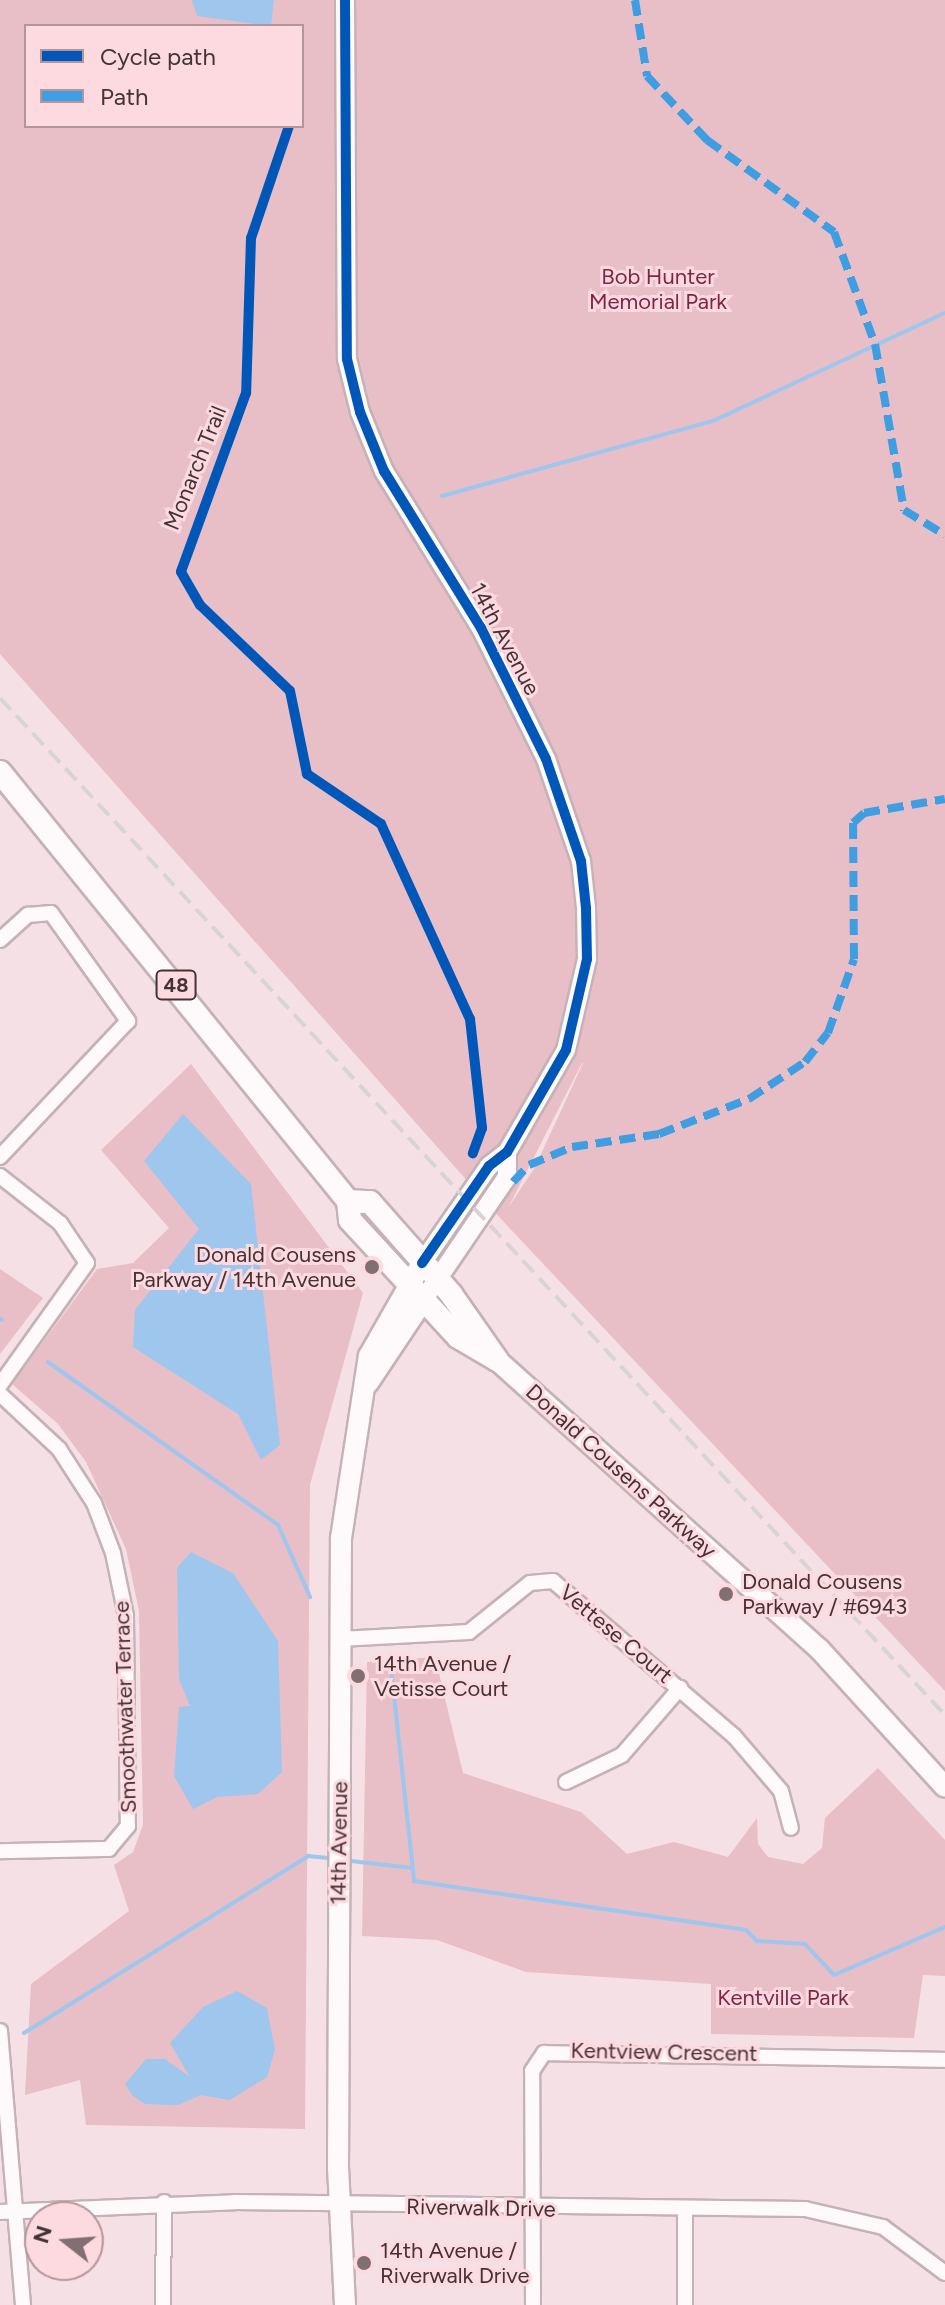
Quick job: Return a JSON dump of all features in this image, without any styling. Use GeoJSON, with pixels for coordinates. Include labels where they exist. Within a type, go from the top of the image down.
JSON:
{"type":"FeatureCollection","features":[{"type":"Feature","properties":{"kind":"main road","name":"Donald Cousens Parkway"},"geometry":{"type":"LineString","coordinates":[[0,772],[348,1201],[350,1220],[458,1337],[497,1360]]}},
{"type":"Feature","properties":{"kind":"main road","name":"Donald Cousens Parkway"},"geometry":{"type":"LineString","coordinates":[[348,1201],[370,1202],[430,1271],[497,1360],[820,1650],[945,1787]]}},
{"type":"Feature","properties":{"kind":"main road","name":"14th Avenue"},"geometry":{"type":"LineString","coordinates":[[345,2305],[341,2204],[340,1639],[353,1431],[368,1383],[369,1356],[430,1271]]}},
{"type":"Feature","properties":{"kind":"street","name":"14th Avenue"},"geometry":{"type":"LineString","coordinates":[[345,0],[347,359],[360,412],[384,471],[481,628],[546,759],[581,861],[587,959],[566,1050],[507,1152],[489,1166],[430,1271]]}},
{"type":"Feature","properties":{"kind":"street"},"geometry":{"type":"LineString","coordinates":[[0,940],[28,915],[51,913],[128,1021],[0,1157]]}},
{"type":"Feature","properties":{"kind":"street"},"geometry":{"type":"LineString","coordinates":[[0,1176],[60,1223],[87,1263],[0,1385]]}},
{"type":"Feature","properties":{"kind":"street","name":"Smoothwater Terrace"},"geometry":{"type":"LineString","coordinates":[[0,1394],[59,1449],[94,1503],[113,1553],[126,1616],[128,1826],[109,1849],[0,1851]]}},
{"type":"Feature","properties":{"kind":"street","name":"Vettese Court"},"geometry":{"type":"LineString","coordinates":[[340,1639],[469,1632],[542,1579],[680,1688],[770,1776],[791,1828]]}},
{"type":"Feature","properties":{"kind":"street"},"geometry":{"type":"LineString","coordinates":[[566,1782],[622,1755],[680,1688]]}},
{"type":"Feature","properties":{"kind":"street"},"geometry":{"type":"LineString","coordinates":[[0,2031],[18,2209],[23,2305]]}},
{"type":"Feature","properties":{"kind":"street","name":"Kentview Crescent"},"geometry":{"type":"LineString","coordinates":[[532,2210],[532,2071],[544,2053],[945,2060]]}},
{"type":"Feature","properties":{"kind":"street"},"geometry":{"type":"LineString","coordinates":[[163,2305],[164,2202]]}},
{"type":"Feature","properties":{"kind":"street","name":"Riverwalk Drive"},"geometry":{"type":"LineString","coordinates":[[0,2212],[164,2202],[845,2214],[898,2235],[945,2273]]}},
{"type":"Feature","properties":{"kind":"street"},"geometry":{"type":"LineString","coordinates":[[532,2210],[533,2305]]}},
{"type":"Feature","properties":{"kind":"street"},"geometry":{"type":"LineString","coordinates":[[685,2210],[685,2305]]}},
{"type":"Feature","properties":{"kind":"green space","name":"Bob Hunter Memorial Park"},"geometry":{"type":"Polygon","coordinates":[[[0,0],[945,0],[945,1691],[502,1220],[0,654],[0,0]],[[583,1063],[508,1208],[535,1167],[583,1063]]]}},
{"type":"Feature","properties":{"kind":"green space"},"geometry":{"type":"Polygon","coordinates":[[[191,1064],[363,1293],[310,1485],[305,2129],[86,2125],[80,2080],[25,2095],[31,1984],[129,1911],[114,1865],[133,1852],[143,1825],[139,1611],[126,1549],[86,1462],[58,1424],[12,1384],[97,1269],[133,1263],[169,1228],[101,1150],[191,1064]]]}},
{"type":"Feature","properties":{"kind":"green space"},"geometry":{"type":"Polygon","coordinates":[[[0,1269],[43,1298],[0,1354],[0,1269]]]}},
{"type":"Feature","properties":{"kind":"green space","name":"Kentville Park"},"geometry":{"type":"Polygon","coordinates":[[[435,1657],[463,1773],[581,1812],[627,1854],[674,1842],[728,1857],[757,1818],[758,1844],[768,1857],[803,1864],[822,1848],[825,1818],[878,1768],[945,1840],[945,1976],[923,1975],[914,2038],[711,2034],[711,1984],[526,1972],[437,1940],[362,1936],[367,1662],[435,1657]]]}},
{"type":"Feature","properties":{"kind":"water"},"geometry":{"type":"Polygon","coordinates":[[[192,0],[274,0],[271,24],[197,16],[192,0]]]}},
{"type":"Feature","properties":{"kind":"water"},"geometry":{"type":"Polygon","coordinates":[[[183,1114],[251,1184],[280,1445],[261,1460],[238,1414],[133,1347],[135,1310],[199,1229],[144,1161],[183,1114]]]}},
{"type":"Feature","properties":{"kind":"water"},"geometry":{"type":"Polygon","coordinates":[[[191,1552],[233,1573],[278,1641],[282,1772],[258,1794],[217,1797],[193,1809],[174,1776],[179,1707],[190,1706],[179,1679],[177,1568],[191,1552]]]}},
{"type":"Feature","properties":{"kind":"water"},"geometry":{"type":"Polygon","coordinates":[[[237,1991],[267,2008],[275,2050],[267,2077],[230,2100],[201,2095],[178,2105],[145,2104],[132,2095],[125,2084],[146,2059],[165,2059],[190,2077],[170,2043],[203,2007],[237,1991]]]}},
{"type":"Feature","properties":{"kind":"waterway"},"geometry":{"type":"LineString","coordinates":[[442,496],[713,421],[945,313]]}},
{"type":"Feature","properties":{"kind":"waterway"},"geometry":{"type":"LineString","coordinates":[[48,1362],[278,1525],[310,1597]]}},
{"type":"Feature","properties":{"kind":"waterway"},"geometry":{"type":"LineString","coordinates":[[391,1668],[414,1881],[746,1930],[757,1941],[805,1944],[834,1975],[945,1927]]}},
{"type":"Feature","properties":{"kind":"waterway"},"geometry":{"type":"LineString","coordinates":[[24,2033],[308,1856],[328,1858]]}},
{"type":"Feature","properties":{"kind":"waterway"},"geometry":{"type":"LineString","coordinates":[[351,1861],[413,1868]]}},
{"type":"Feature","properties":{"kind":"railway"},"geometry":{"type":"LineString","coordinates":[[0,698],[945,1715]]}},
{"type":"Feature","properties":{"kind":"marked path"},"geometry":{"type":"LineString","coordinates":[[635,0],[647,76],[707,140],[834,232],[875,344],[904,510],[945,535]]}},
{"type":"Feature","properties":{"kind":"marked path"},"geometry":{"type":"LineString","coordinates":[[513,1182],[529,1165],[572,1147],[659,1134],[749,1099],[805,1062],[828,1033],[854,959],[853,823],[864,813],[945,799]]}},
{"type":"Feature","properties":{"kind":"cycle path"},"geometry":{"type":"LineString","coordinates":[[345,0],[347,359],[360,412],[384,471],[481,628],[546,759],[581,861],[586,908],[587,959],[566,1050],[507,1152],[489,1166],[422,1263]]}},
{"type":"Feature","properties":{"kind":"cycle path","name":"Monarch Trail"},"geometry":{"type":"LineString","coordinates":[[288,128],[251,238],[246,393],[181,572],[200,605],[290,691],[307,774],[381,824],[470,1019],[482,1128],[473,1153]]}},
{"type":"Feature","properties":{"kind":"place","name":"Donald Cousens Parkway / 14th Avenue"},"geometry":{"type":"Point","coordinates":[372,1267]}},
{"type":"Feature","properties":{"kind":"place","name":"Donald Cousens Parkway / #6943"},"geometry":{"type":"Point","coordinates":[726,1594]}},
{"type":"Feature","properties":{"kind":"place","name":"14th Avenue / Vetisse Court"},"geometry":{"type":"Point","coordinates":[358,1676]}},
{"type":"Feature","properties":{"kind":"place","name":"14th Avenue / Riverwalk Drive"},"geometry":{"type":"Point","coordinates":[364,2263]}}]}
